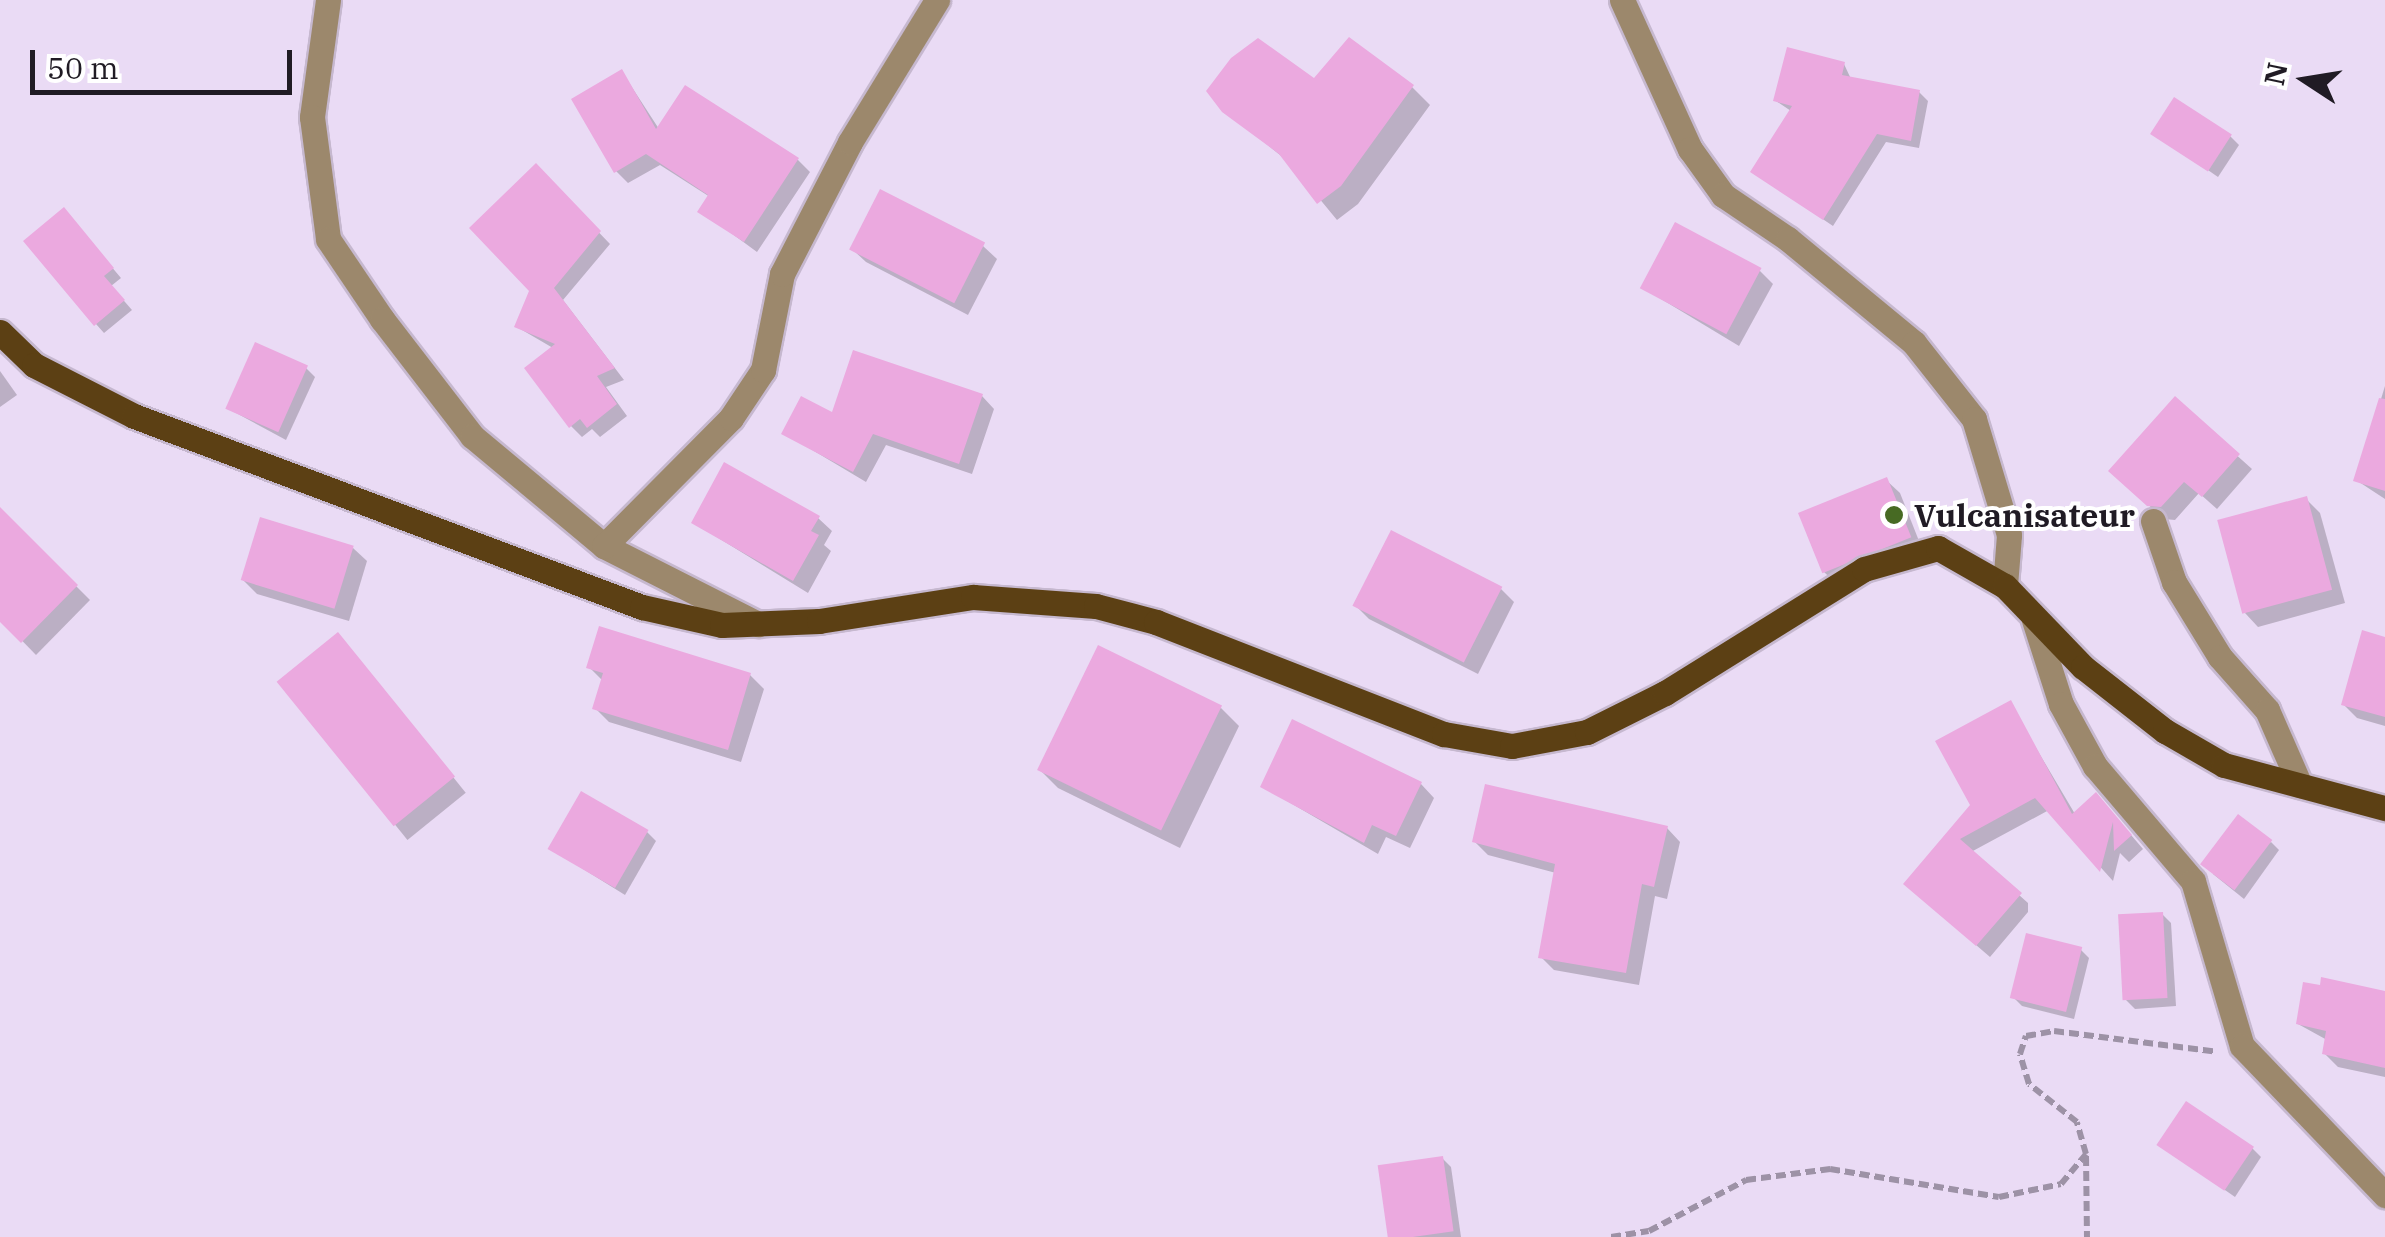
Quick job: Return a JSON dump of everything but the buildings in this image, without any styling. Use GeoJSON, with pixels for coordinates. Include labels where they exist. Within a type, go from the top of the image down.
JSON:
{"type":"FeatureCollection","features":[{"type":"Feature","properties":{"kind":"main road"},"geometry":{"type":"LineString","coordinates":[[0,332],[34,365],[134,416],[642,607],[722,624],[758,624],[819,621],[973,597],[1096,606],[1156,622],[1444,734],[1512,746],[1588,732],[1665,694],[1864,570],[1908,552],[1938,548],[2004,586],[2034,620],[2166,730],[2224,764],[2385,808]]}},
{"type":"Feature","properties":{"kind":"street"},"geometry":{"type":"LineString","coordinates":[[328,0],[312,117],[328,238],[472,436],[604,546],[758,624]]}},
{"type":"Feature","properties":{"kind":"street"},"geometry":{"type":"LineString","coordinates":[[604,546],[731,418],[764,370],[782,274],[850,142],[937,0]]}},
{"type":"Feature","properties":{"kind":"street"},"geometry":{"type":"LineString","coordinates":[[1622,0],[1690,149],[1723,195],[1788,239],[1914,342],[1974,419],[2010,535],[2004,586]]}},
{"type":"Feature","properties":{"kind":"street"},"geometry":{"type":"LineString","coordinates":[[2153,521],[2174,582],[2220,657],[2267,710],[2300,785]]}},
{"type":"Feature","properties":{"kind":"street"},"geometry":{"type":"LineString","coordinates":[[2034,620],[2061,704],[2094,766],[2193,881],[2242,1046],[2385,1194]]}},
{"type":"Feature","properties":{"kind":"path"},"geometry":{"type":"LineString","coordinates":[[2086,1237],[2086,1154],[2077,1122],[2028,1084],[2020,1054],[2026,1036],[2054,1031],[2252,1058]]}},
{"type":"Feature","properties":{"kind":"path"},"geometry":{"type":"LineString","coordinates":[[1611,1237],[1649,1231],[1746,1180],[1830,1169],[1999,1197],[2062,1184],[2086,1154]]}},
{"type":"Feature","properties":{"kind":"place","name":"Vulcanisateur"},"geometry":{"type":"Point","coordinates":[1894,515]}}]}
